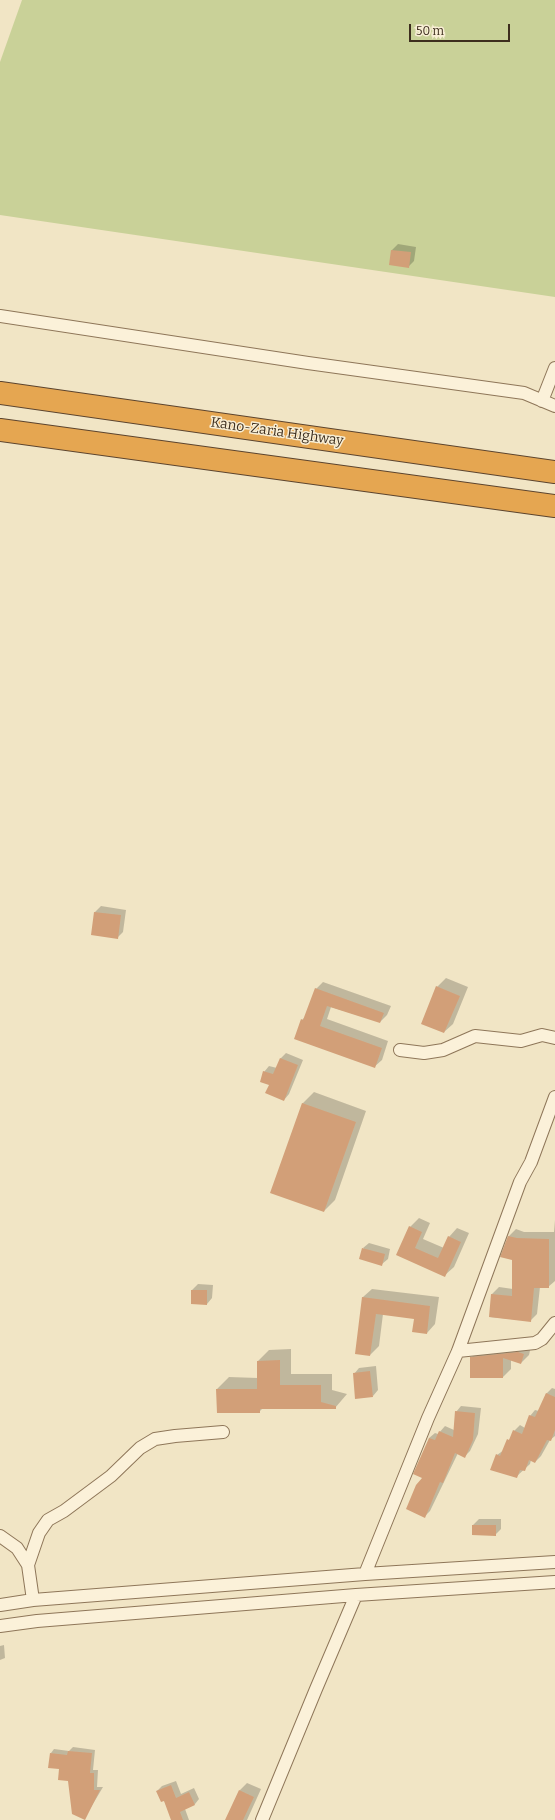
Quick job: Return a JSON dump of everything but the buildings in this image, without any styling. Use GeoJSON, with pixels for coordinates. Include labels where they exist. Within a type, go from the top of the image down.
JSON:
{"type":"FeatureCollection","features":[{"type":"Feature","properties":{"kind":"highway","name":"Kano-Zaria Highway"},"geometry":{"type":"LineString","coordinates":[[0,393],[555,472]]}},
{"type":"Feature","properties":{"kind":"highway"},"geometry":{"type":"LineString","coordinates":[[0,430],[555,506]]}},
{"type":"Feature","properties":{"kind":"street"},"geometry":{"type":"LineString","coordinates":[[0,316],[308,363],[524,393],[555,406]]}},
{"type":"Feature","properties":{"kind":"street"},"geometry":{"type":"LineString","coordinates":[[542,401],[555,368]]}},
{"type":"Feature","properties":{"kind":"street"},"geometry":{"type":"LineString","coordinates":[[400,1050],[424,1053],[443,1050],[475,1036],[521,1041],[542,1035],[555,1038]]}},
{"type":"Feature","properties":{"kind":"street"},"geometry":{"type":"LineString","coordinates":[[365,1574],[428,1418],[458,1351],[520,1182],[537,1147],[555,1097]]}},
{"type":"Feature","properties":{"kind":"street"},"geometry":{"type":"LineString","coordinates":[[458,1351],[535,1344],[542,1339],[555,1322]]}},
{"type":"Feature","properties":{"kind":"street"},"geometry":{"type":"LineString","coordinates":[[28,1565],[38,1533],[48,1520],[111,1476],[140,1448],[155,1440],[169,1437],[223,1432]]}},
{"type":"Feature","properties":{"kind":"street"},"geometry":{"type":"LineString","coordinates":[[0,1536],[17,1548],[28,1565],[33,1600]]}},
{"type":"Feature","properties":{"kind":"street"},"geometry":{"type":"LineString","coordinates":[[0,1605],[33,1600],[365,1574],[555,1562]]}},
{"type":"Feature","properties":{"kind":"street"},"geometry":{"type":"LineString","coordinates":[[0,1626],[37,1620],[356,1595],[555,1582]]}},
{"type":"Feature","properties":{"kind":"street"},"geometry":{"type":"LineString","coordinates":[[108,1595],[108,1615]]}},
{"type":"Feature","properties":{"kind":"street"},"geometry":{"type":"LineString","coordinates":[[262,1820],[356,1595]]}},
{"type":"Feature","properties":{"kind":"green space"},"geometry":{"type":"Polygon","coordinates":[[[22,0],[555,0],[555,297],[0,215],[0,62],[22,0]]]}}]}
